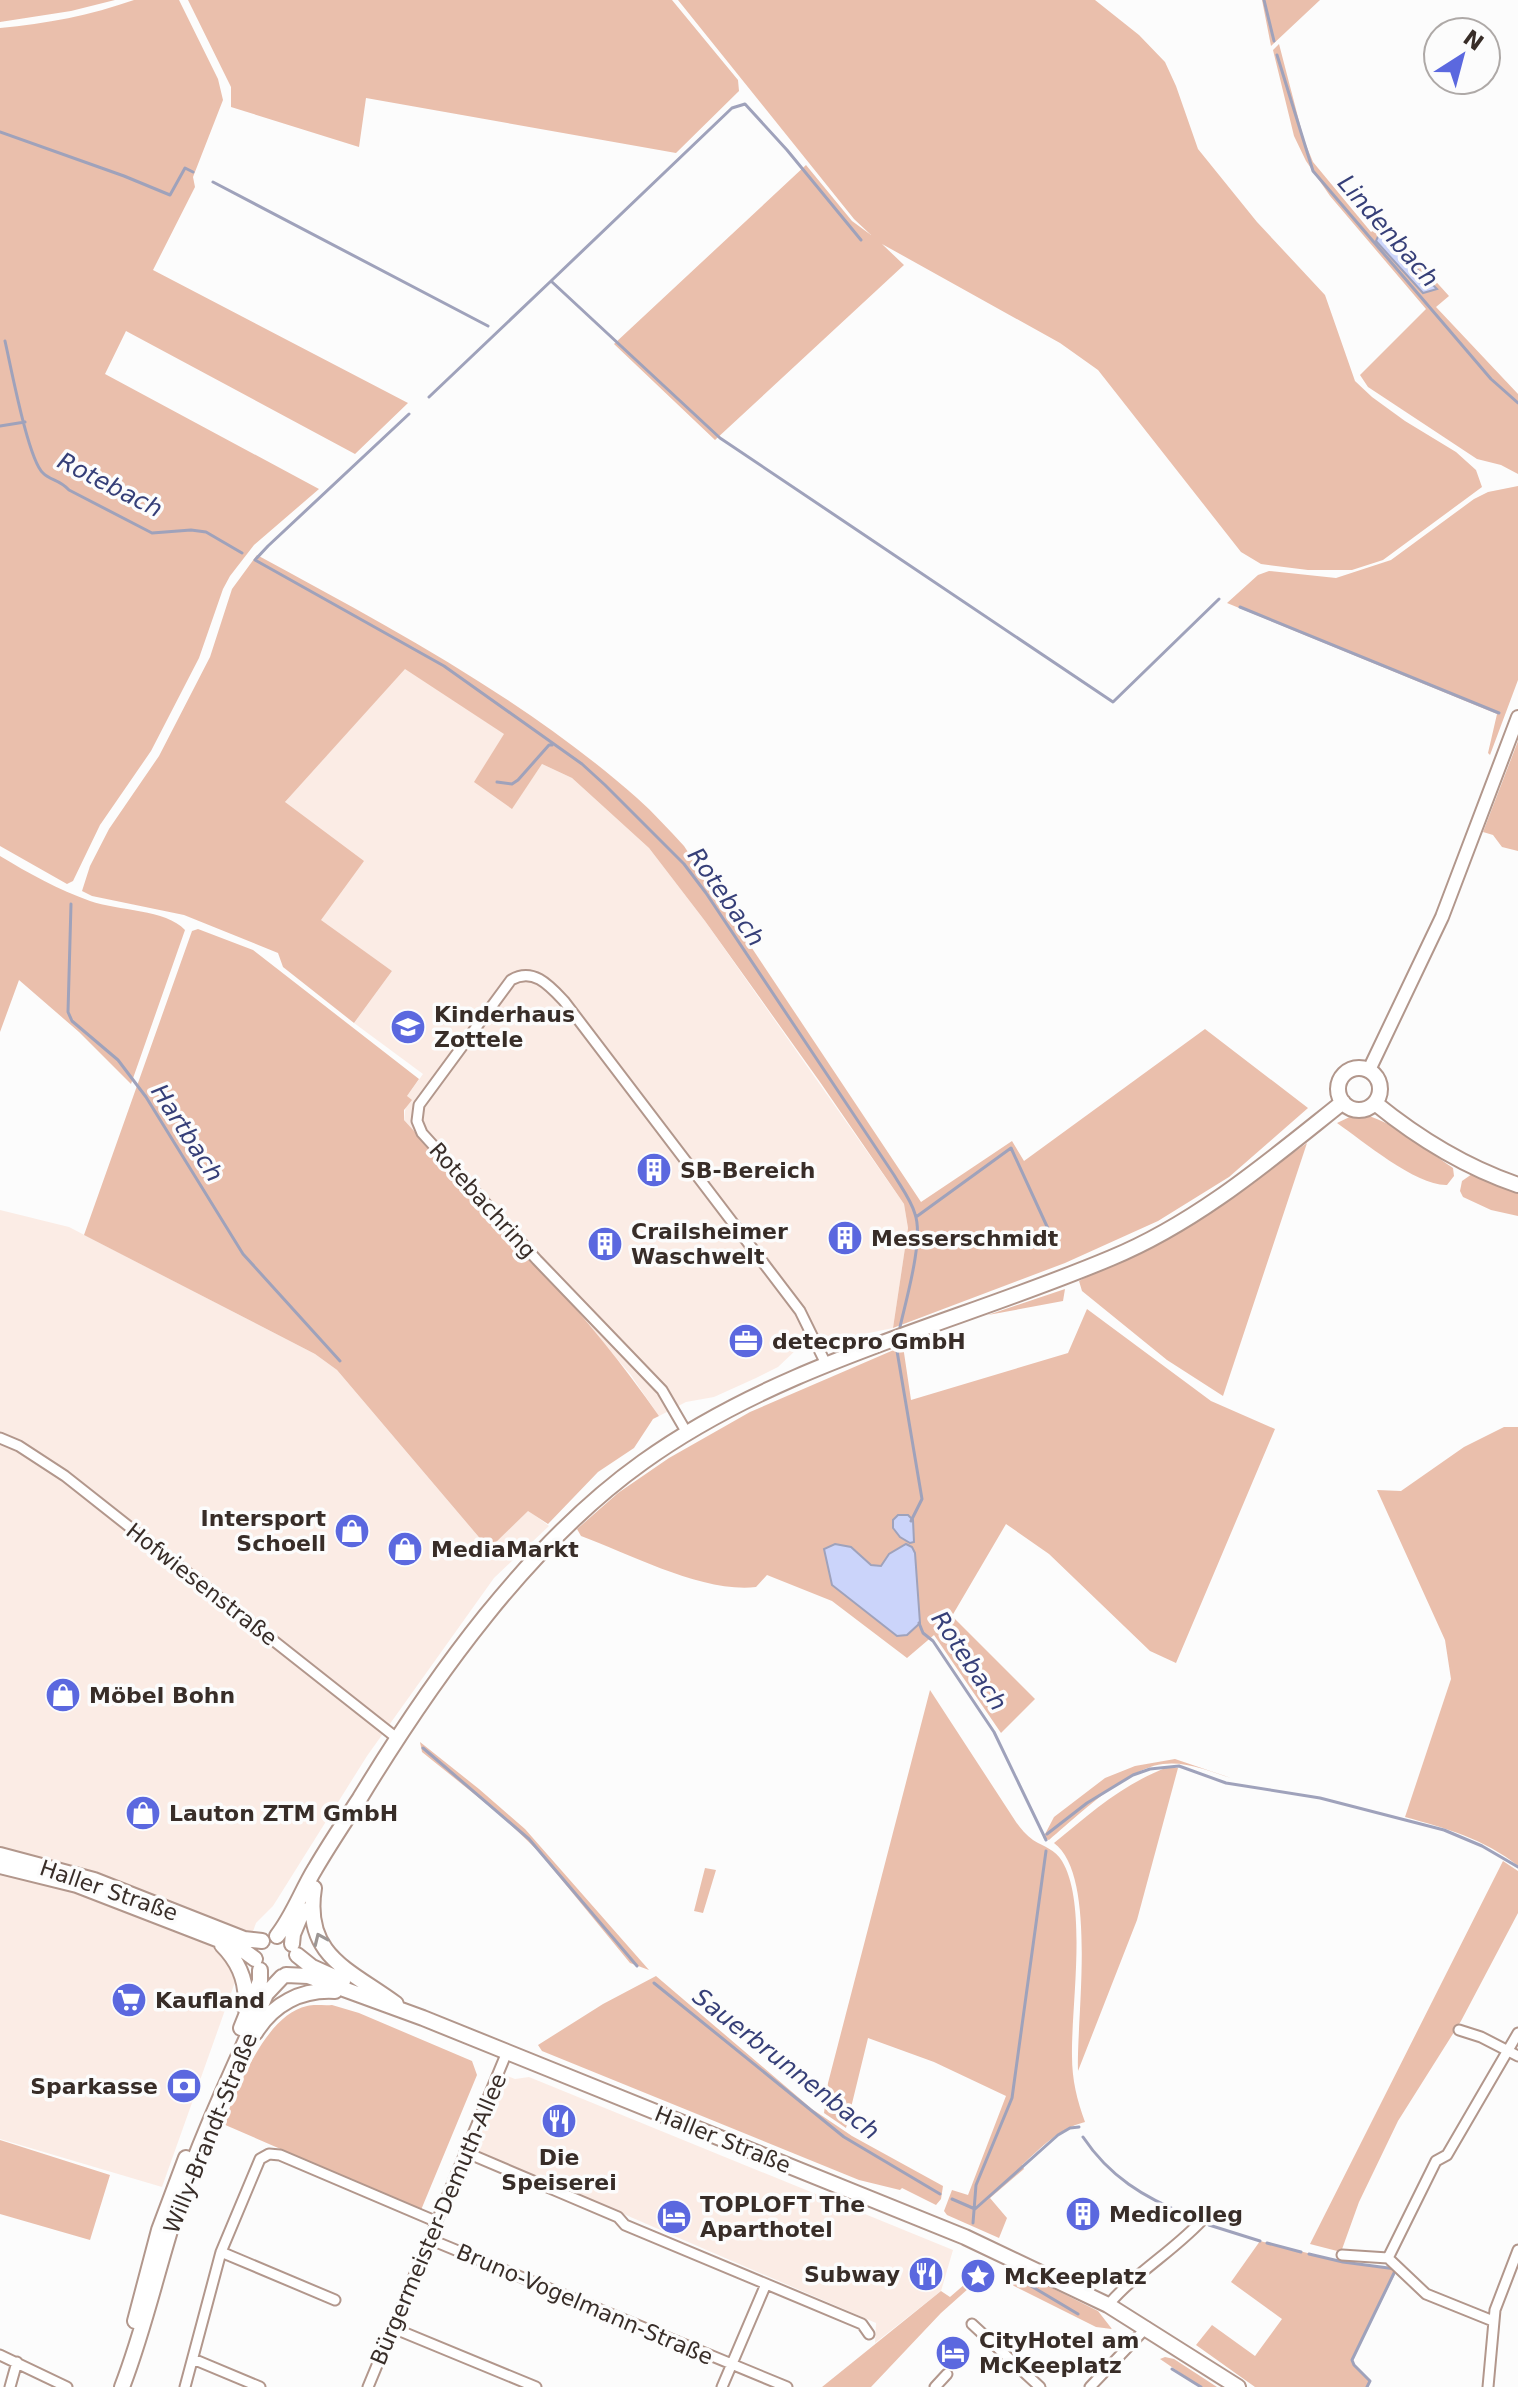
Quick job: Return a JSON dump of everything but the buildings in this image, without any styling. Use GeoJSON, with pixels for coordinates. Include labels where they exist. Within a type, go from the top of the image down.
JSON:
{"type":"FeatureCollection","features":[{"type":"Feature","properties":{"kind":"main road"},"geometry":{"type":"LineString","coordinates":[[1355,1068],[1369,1070],[1380,1083],[1380,1094],[1375,1103],[1359,1110],[1343,1102],[1338,1087],[1342,1077],[1355,1068]]}},
{"type":"Feature","properties":{"kind":"main road"},"geometry":{"type":"LineString","coordinates":[[330,1847],[296,1924],[294,1966],[284,1976],[270,1976],[257,1964],[257,1947],[270,1938],[398,1739],[476,1628],[533,1560],[616,1482],[687,1433],[763,1392],[1112,1258],[1170,1230],[1213,1203],[1343,1102]]}},
{"type":"Feature","properties":{"kind":"main road"},"geometry":{"type":"LineString","coordinates":[[1375,1103],[1438,1149],[1494,1177],[1518,1185]]}},
{"type":"Feature","properties":{"kind":"main road","name":"Haller Straße"},"geometry":{"type":"LineString","coordinates":[[0,1855],[94,1880],[244,1939],[270,1938]]}},
{"type":"Feature","properties":{"kind":"main road","name":"Haller Straße"},"geometry":{"type":"LineString","coordinates":[[0,1866],[77,1885],[216,1938],[240,1948],[257,1964]]}},
{"type":"Feature","properties":{"kind":"main road"},"geometry":{"type":"LineString","coordinates":[[314,1888],[312,1916],[327,1954],[342,1969],[399,2007]]}},
{"type":"Feature","properties":{"kind":"main road"},"geometry":{"type":"LineString","coordinates":[[216,1938],[233,1956],[243,1974],[247,1995],[244,2021]]}},
{"type":"Feature","properties":{"kind":"main road"},"geometry":{"type":"LineString","coordinates":[[270,1938],[295,1949]]}},
{"type":"Feature","properties":{"kind":"main road","name":"Haller Straße"},"geometry":{"type":"LineString","coordinates":[[295,1949],[312,1967],[423,2018],[965,2237],[1108,2305],[1238,2387]]}},
{"type":"Feature","properties":{"kind":"main road","name":"Willy-Brandt-Straße"},"geometry":{"type":"LineString","coordinates":[[120,2387],[144,2284],[172,2192],[260,1981],[257,1964]]}},
{"type":"Feature","properties":{"kind":"main road","name":"Haller Straße"},"geometry":{"type":"LineString","coordinates":[[284,1976],[308,1976],[423,2018]]}},
{"type":"Feature","properties":{"kind":"main road","name":"Willy-Brandt-Straße"},"geometry":{"type":"LineString","coordinates":[[120,2387],[137,2347],[182,2194],[266,1994],[284,1976]]}},
{"type":"Feature","properties":{"kind":"main road"},"geometry":{"type":"LineString","coordinates":[[238,2061],[260,2025],[280,2005],[309,1992],[346,1992]]}},
{"type":"Feature","properties":{"kind":"street"},"geometry":{"type":"LineString","coordinates":[[1369,1070],[1442,917],[1518,717]]}},
{"type":"Feature","properties":{"kind":"street","name":"Rotebachring"},"geometry":{"type":"LineString","coordinates":[[687,1433],[662,1390],[537,1260],[422,1133],[417,1121],[419,1105],[431,1086],[511,980],[521,975],[533,975],[564,1001],[791,1299],[827,1366]]}},
{"type":"Feature","properties":{"kind":"street","name":"Hofwiesenstraße"},"geometry":{"type":"LineString","coordinates":[[0,1438],[19,1446],[65,1476],[398,1739]]}},
{"type":"Feature","properties":{"kind":"street"},"geometry":{"type":"LineString","coordinates":[[1459,2030],[1513,2053]]}},
{"type":"Feature","properties":{"kind":"street"},"geometry":{"type":"LineString","coordinates":[[1388,2258],[1436,2161],[1447,2155],[1513,2053],[1518,2033]]}},
{"type":"Feature","properties":{"kind":"street","name":"Bürgermeister-Demuth-Allee"},"geometry":{"type":"LineString","coordinates":[[368,2387],[507,2052]]}},
{"type":"Feature","properties":{"kind":"street"},"geometry":{"type":"LineString","coordinates":[[465,2152],[618,2217],[625,2225],[862,2324],[869,2334]]}},
{"type":"Feature","properties":{"kind":"street"},"geometry":{"type":"LineString","coordinates":[[185,2387],[221,2252],[260,2159],[269,2154],[280,2155],[435,2221]]}},
{"type":"Feature","properties":{"kind":"street"},"geometry":{"type":"LineString","coordinates":[[1108,2305],[1122,2289],[1191,2234],[1206,2216]]}},
{"type":"Feature","properties":{"kind":"street","name":"Bruno-Vogelmann-Straße"},"geometry":{"type":"LineString","coordinates":[[429,2239],[787,2387]]}},
{"type":"Feature","properties":{"kind":"street"},"geometry":{"type":"LineString","coordinates":[[1488,2387],[1493,2321],[1505,2279],[1518,2250]]}},
{"type":"Feature","properties":{"kind":"street"},"geometry":{"type":"LineString","coordinates":[[221,2252],[335,2300]]}},
{"type":"Feature","properties":{"kind":"street"},"geometry":{"type":"LineString","coordinates":[[1342,2255],[1388,2258],[1426,2294],[1493,2321]]}},
{"type":"Feature","properties":{"kind":"street"},"geometry":{"type":"LineString","coordinates":[[722,2387],[766,2284]]}},
{"type":"Feature","properties":{"kind":"street"},"geometry":{"type":"LineString","coordinates":[[972,2324],[1040,2387]]}},
{"type":"Feature","properties":{"kind":"street"},"geometry":{"type":"LineString","coordinates":[[1090,2387],[1147,2327]]}},
{"type":"Feature","properties":{"kind":"street"},"geometry":{"type":"LineString","coordinates":[[393,2328],[536,2387]]}},
{"type":"Feature","properties":{"kind":"street"},"geometry":{"type":"LineString","coordinates":[[0,2355],[67,2387]]}},
{"type":"Feature","properties":{"kind":"street"},"geometry":{"type":"LineString","coordinates":[[193,2359],[260,2387]]}},
{"type":"Feature","properties":{"kind":"street"},"geometry":{"type":"LineString","coordinates":[[10,2387],[17,2362]]}},
{"type":"Feature","properties":{"kind":"street"},"geometry":{"type":"LineString","coordinates":[[935,2387],[947,2374]]}},
{"type":"Feature","properties":{"kind":"shaded area"},"geometry":{"type":"Polygon","coordinates":[[[0,0],[115,0],[71,11],[0,22],[0,0]]]}},
{"type":"Feature","properties":{"kind":"shaded area"},"geometry":{"type":"Polygon","coordinates":[[[134,0],[179,0],[218,79],[223,100],[193,177],[195,187],[153,270],[408,403],[355,454],[126,331],[105,374],[319,489],[254,545],[230,576],[199,658],[151,751],[100,825],[73,881],[67,884],[0,846],[0,28],[68,18],[134,0]]]}},
{"type":"Feature","properties":{"kind":"shaded area"},"geometry":{"type":"Polygon","coordinates":[[[188,0],[672,0],[738,80],[739,91],[676,153],[366,98],[359,147],[231,107],[231,87],[188,0]]]}},
{"type":"Feature","properties":{"kind":"shaded area"},"geometry":{"type":"Polygon","coordinates":[[[678,0],[1095,0],[1139,35],[1165,62],[1198,149],[1257,222],[1325,295],[1355,381],[1405,421],[1456,452],[1476,470],[1482,487],[1383,560],[1352,570],[1308,570],[1261,564],[1241,552],[1098,370],[1060,343],[882,244],[904,265],[715,440],[614,344],[806,165],[852,221],[871,235],[854,219],[678,0]]]}},
{"type":"Feature","properties":{"kind":"shaded area"},"geometry":{"type":"Polygon","coordinates":[[[1262,0],[1320,0],[1271,46],[1262,0]]]}},
{"type":"Feature","properties":{"kind":"shaded area"},"geometry":{"type":"Polygon","coordinates":[[[1279,44],[1304,140],[1313,162],[1371,232],[1383,223],[1449,296],[1436,307],[1518,394],[1518,474],[1501,465],[1477,459],[1368,387],[1360,375],[1426,309],[1330,196],[1306,161],[1294,136],[1273,50],[1279,44]]]}},
{"type":"Feature","properties":{"kind":"shaded area"},"geometry":{"type":"Polygon","coordinates":[[[1518,486],[1518,680],[1490,755],[1497,714],[1227,603],[1258,575],[1269,571],[1336,578],[1391,560],[1474,499],[1488,492],[1518,486]]]}},
{"type":"Feature","properties":{"kind":"shaded area"},"geometry":{"type":"Polygon","coordinates":[[[257,555],[405,637],[502,696],[594,762],[637,798],[684,846],[921,1202],[1012,1141],[1024,1161],[1205,1029],[1308,1108],[1229,1177],[1158,1221],[1065,1263],[893,1328],[908,1228],[904,1204],[705,921],[649,848],[572,778],[542,764],[512,809],[474,782],[504,734],[405,669],[285,802],[364,861],[321,920],[392,971],[354,1023],[283,967],[278,953],[184,915],[92,896],[82,891],[90,866],[109,829],[159,756],[210,657],[232,589],[257,555]]]}},
{"type":"Feature","properties":{"kind":"shaded area"},"geometry":{"type":"Polygon","coordinates":[[[405,668],[505,734],[512,808],[542,764],[572,778],[649,848],[705,921],[904,1204],[908,1228],[893,1328],[845,1338],[834,1336],[797,1349],[778,1367],[756,1378],[714,1397],[686,1402],[659,1416],[630,1374],[583,1319],[404,1120],[407,1096],[423,1074],[354,1023],[392,971],[321,921],[285,802],[405,668]]]}},
{"type":"Feature","properties":{"kind":"shaded area"},"geometry":{"type":"Polygon","coordinates":[[[1518,741],[1518,851],[1502,847],[1493,835],[1483,832],[1518,741]]]}},
{"type":"Feature","properties":{"kind":"shaded area"},"geometry":{"type":"Polygon","coordinates":[[[0,856],[78,897],[166,918],[185,930],[131,1084],[79,1032],[19,980],[0,1032],[0,856]]]}},
{"type":"Feature","properties":{"kind":"shaded area"},"geometry":{"type":"Polygon","coordinates":[[[198,929],[253,950],[419,1079],[407,1096],[412,1100],[404,1110],[404,1120],[569,1301],[659,1416],[653,1419],[634,1448],[598,1472],[548,1524],[528,1511],[489,1549],[337,1370],[315,1354],[84,1235],[192,931],[198,929]]]}},
{"type":"Feature","properties":{"kind":"shaded area"},"geometry":{"type":"Polygon","coordinates":[[[1358,1113],[1384,1122],[1407,1136],[1453,1168],[1454,1176],[1447,1185],[1420,1178],[1405,1171],[1337,1123],[1358,1113]]]}},
{"type":"Feature","properties":{"kind":"shaded area"},"geometry":{"type":"Polygon","coordinates":[[[1307,1143],[1223,1396],[1167,1360],[1082,1291],[1079,1281],[1220,1205],[1307,1143]]]}},
{"type":"Feature","properties":{"kind":"shaded area"},"geometry":{"type":"Polygon","coordinates":[[[1472,1174],[1518,1193],[1518,1216],[1491,1210],[1463,1197],[1460,1191],[1462,1181],[1472,1174]]]}},
{"type":"Feature","properties":{"kind":"shaded area"},"geometry":{"type":"Polygon","coordinates":[[[0,1210],[69,1227],[315,1354],[337,1370],[489,1549],[528,1510],[549,1526],[494,1578],[367,1756],[273,1906],[256,1923],[162,2187],[0,2139],[0,1210]]]}},
{"type":"Feature","properties":{"kind":"shaded area"},"geometry":{"type":"Polygon","coordinates":[[[1065,1289],[1063,1301],[988,1315],[1065,1289]]]}},
{"type":"Feature","properties":{"kind":"shaded area"},"geometry":{"type":"Polygon","coordinates":[[[1087,1309],[1211,1401],[1275,1429],[1176,1663],[1150,1651],[1049,1554],[1006,1524],[952,1616],[1035,1699],[1001,1733],[934,1635],[907,1658],[832,1601],[767,1575],[756,1587],[735,1587],[691,1579],[581,1536],[577,1529],[618,1493],[669,1458],[750,1412],[903,1346],[911,1400],[1068,1353],[1087,1309]],[[905,1544],[889,1554],[881,1566],[871,1565],[851,1547],[905,1636],[920,1623],[915,1553],[905,1544]]]}},
{"type":"Feature","properties":{"kind":"shaded area"},"geometry":{"type":"Polygon","coordinates":[[[1504,1427],[1518,1427],[1518,1866],[1492,1848],[1450,1830],[1405,1817],[1451,1679],[1445,1640],[1377,1490],[1401,1491],[1464,1447],[1504,1427]]]}},
{"type":"Feature","properties":{"kind":"shaded area"},"geometry":{"type":"Polygon","coordinates":[[[930,1690],[1020,1827],[1062,1861],[1070,1880],[1074,1903],[1076,1956],[1072,2065],[1085,2122],[1051,2139],[1022,2165],[1024,2169],[990,2198],[1007,2218],[999,2238],[944,2211],[952,2190],[968,2195],[1006,2096],[934,2062],[868,2038],[846,2128],[824,2113],[828,2083],[930,1690]]]}},
{"type":"Feature","properties":{"kind":"shaded area"},"geometry":{"type":"Polygon","coordinates":[[[420,1742],[525,1829],[649,1970],[630,1963],[538,1851],[504,1818],[422,1752],[420,1742]]]}},
{"type":"Feature","properties":{"kind":"shaded area"},"geometry":{"type":"Polygon","coordinates":[[[1175,1759],[1231,1778],[1180,1764],[1149,1767],[1118,1784],[1049,1840],[1043,1838],[1054,1817],[1105,1778],[1135,1766],[1175,1759]]]}},
{"type":"Feature","properties":{"kind":"shaded area"},"geometry":{"type":"Polygon","coordinates":[[[1168,1767],[1178,1768],[1137,1920],[1078,2071],[1082,1950],[1080,1916],[1076,1885],[1068,1860],[1054,1843],[1121,1791],[1168,1767]]]}},
{"type":"Feature","properties":{"kind":"shaded area"},"geometry":{"type":"Polygon","coordinates":[[[1503,1861],[1518,1871],[1518,1913],[1461,2021],[1398,2121],[1359,2202],[1341,2252],[1310,2244],[1503,1861]]]}},
{"type":"Feature","properties":{"kind":"shaded area"},"geometry":{"type":"Polygon","coordinates":[[[705,1868],[716,1870],[703,1913],[694,1911],[705,1868]]]}},
{"type":"Feature","properties":{"kind":"shaded area"},"geometry":{"type":"Polygon","coordinates":[[[656,1976],[812,2109],[852,2136],[943,2186],[941,2199],[936,2205],[902,2188],[859,2180],[542,2051],[538,2045],[603,2004],[656,1976]]]}},
{"type":"Feature","properties":{"kind":"shaded area"},"geometry":{"type":"Polygon","coordinates":[[[332,2005],[359,2013],[472,2061],[477,2075],[421,2210],[223,2124],[255,2055],[278,2023],[292,2012],[307,2006],[332,2005]]]}},
{"type":"Feature","properties":{"kind":"shaded area"},"geometry":{"type":"Polygon","coordinates":[[[502,2074],[515,2079],[529,2077],[953,2250],[941,2291],[875,2343],[876,2323],[473,2149],[502,2074]]]}},
{"type":"Feature","properties":{"kind":"shaded area"},"geometry":{"type":"Polygon","coordinates":[[[0,2140],[110,2175],[90,2240],[0,2214],[0,2140]]]}},
{"type":"Feature","properties":{"kind":"shaded area"},"geometry":{"type":"Polygon","coordinates":[[[1260,2241],[1343,2262],[1394,2268],[1396,2272],[1352,2360],[1370,2381],[1367,2387],[1255,2387],[1196,2345],[1212,2325],[1255,2356],[1282,2319],[1231,2282],[1260,2241]]]}},
{"type":"Feature","properties":{"kind":"shaded area"},"geometry":{"type":"Polygon","coordinates":[[[1014,2269],[1098,2311],[1112,2329],[1096,2327],[1008,2283],[1014,2269]]]}},
{"type":"Feature","properties":{"kind":"shaded area"},"geometry":{"type":"Polygon","coordinates":[[[965,2284],[969,2288],[871,2387],[822,2387],[941,2291],[950,2297],[965,2284]]]}},
{"type":"Feature","properties":{"kind":"shaded area"},"geometry":{"type":"Polygon","coordinates":[[[1160,2359],[1174,2359],[1217,2387],[1201,2387],[1160,2359]]]}},
{"type":"Feature","properties":{"kind":"water"},"geometry":{"type":"Polygon","coordinates":[[[1380,232],[1437,289],[1423,293],[1376,241],[1380,232]]]}},
{"type":"Feature","properties":{"kind":"water"},"geometry":{"type":"Polygon","coordinates":[[[898,1515],[908,1515],[913,1520],[914,1542],[900,1537],[893,1528],[893,1520],[898,1515]]]}},
{"type":"Feature","properties":{"kind":"water"},"geometry":{"type":"Polygon","coordinates":[[[835,1544],[851,1547],[871,1565],[881,1566],[889,1554],[906,1544],[912,1547],[920,1623],[907,1635],[897,1636],[832,1585],[824,1549],[835,1544]]]}},
{"type":"Feature","properties":{"kind":"waterway","name":"Lindenbach"},"geometry":{"type":"LineString","coordinates":[[1264,0],[1274,41]]}},
{"type":"Feature","properties":{"kind":"waterway","name":"Lindenbach"},"geometry":{"type":"LineString","coordinates":[[1277,55],[1313,171],[1491,379],[1518,403]]}},
{"type":"Feature","properties":{"kind":"waterway"},"geometry":{"type":"LineString","coordinates":[[551,281],[732,108],[745,104],[861,240]]}},
{"type":"Feature","properties":{"kind":"waterway"},"geometry":{"type":"LineString","coordinates":[[0,132],[170,195],[185,168],[193,172]]}},
{"type":"Feature","properties":{"kind":"waterway"},"geometry":{"type":"LineString","coordinates":[[213,182],[488,326]]}},
{"type":"Feature","properties":{"kind":"waterway"},"geometry":{"type":"LineString","coordinates":[[429,397],[551,281],[720,438],[1113,702],[1219,599]]}},
{"type":"Feature","properties":{"kind":"waterway","name":"Rotebach"},"geometry":{"type":"LineString","coordinates":[[5,341],[26,432],[43,473],[152,533],[206,532],[242,553]]}},
{"type":"Feature","properties":{"kind":"waterway","name":"Rotebach"},"geometry":{"type":"LineString","coordinates":[[409,414],[255,560],[444,666],[582,764],[684,864],[911,1204],[917,1238],[900,1327]]}},
{"type":"Feature","properties":{"kind":"waterway"},"geometry":{"type":"LineString","coordinates":[[0,426],[25,422]]}},
{"type":"Feature","properties":{"kind":"waterway"},"geometry":{"type":"LineString","coordinates":[[1240,607],[1499,713]]}},
{"type":"Feature","properties":{"kind":"waterway"},"geometry":{"type":"LineString","coordinates":[[497,782],[512,784],[518,780],[552,745]]}},
{"type":"Feature","properties":{"kind":"waterway","name":"Hartbach"},"geometry":{"type":"LineString","coordinates":[[71,904],[68,1012],[72,1021],[118,1060],[146,1097],[243,1254],[340,1361]]}},
{"type":"Feature","properties":{"kind":"waterway"},"geometry":{"type":"LineString","coordinates":[[916,1217],[1011,1148],[1050,1233]]}},
{"type":"Feature","properties":{"kind":"waterway","name":"Rotebach"},"geometry":{"type":"LineString","coordinates":[[897,1351],[922,1499],[911,1521]]}},
{"type":"Feature","properties":{"kind":"waterway","name":"Rotebach"},"geometry":{"type":"LineString","coordinates":[[919,1623],[994,1732],[1046,1840]]}},
{"type":"Feature","properties":{"kind":"waterway","name":"Sauerbrunnenbach"},"geometry":{"type":"LineString","coordinates":[[423,1748],[529,1839],[637,1966]]}},
{"type":"Feature","properties":{"kind":"waterway"},"geometry":{"type":"LineString","coordinates":[[1047,1834],[1087,1803],[1133,1775],[1150,1769],[1179,1766],[1226,1783],[1320,1798],[1444,1830],[1482,1846],[1518,1867]]}},
{"type":"Feature","properties":{"kind":"waterway","name":"Rotebach"},"geometry":{"type":"LineString","coordinates":[[973,2223],[976,2185],[1012,2098],[1046,1851]]}},
{"type":"Feature","properties":{"kind":"waterway","name":"Sauerbrunnenbach"},"geometry":{"type":"LineString","coordinates":[[654,1983],[844,2137],[940,2194]]}},
{"type":"Feature","properties":{"kind":"waterway"},"geometry":{"type":"LineString","coordinates":[[975,2209],[1058,2135],[1079,2127]]}},
{"type":"Feature","properties":{"kind":"waterway"},"geometry":{"type":"LineString","coordinates":[[1083,2137],[1104,2163],[1129,2184],[1188,2215]]}},
{"type":"Feature","properties":{"kind":"waterway","name":"Sauerbrunnenbach"},"geometry":{"type":"LineString","coordinates":[[952,2199],[975,2209]]}},
{"type":"Feature","properties":{"kind":"waterway"},"geometry":{"type":"LineString","coordinates":[[1209,2225],[1260,2241]]}},
{"type":"Feature","properties":{"kind":"waterway"},"geometry":{"type":"LineString","coordinates":[[1267,2243],[1301,2252]]}},
{"type":"Feature","properties":{"kind":"waterway"},"geometry":{"type":"LineString","coordinates":[[1309,2254],[1396,2269],[1352,2360],[1370,2381],[1367,2387]]}},
{"type":"Feature","properties":{"kind":"waterway","name":"Sauerbrunnenbach"},"geometry":{"type":"LineString","coordinates":[[1021,2280],[1078,2314]]}},
{"type":"Feature","properties":{"kind":"waterway","name":"Sauerbrunnenbach"},"geometry":{"type":"LineString","coordinates":[[1172,2369],[1201,2387]]}},
{"type":"Feature","properties":{"kind":"place","name":"Kinderhaus Zottele"},"geometry":{"type":"Point","coordinates":[408,1027]}},
{"type":"Feature","properties":{"kind":"place","name":"SB-Bereich"},"geometry":{"type":"Point","coordinates":[654,1170]}},
{"type":"Feature","properties":{"kind":"place","name":"Messerschmidt"},"geometry":{"type":"Point","coordinates":[845,1238]}},
{"type":"Feature","properties":{"kind":"place","name":"Crailsheimer Waschwelt"},"geometry":{"type":"Point","coordinates":[605,1244]}},
{"type":"Feature","properties":{"kind":"place","name":"detecpro GmbH"},"geometry":{"type":"Point","coordinates":[746,1341]}},
{"type":"Feature","properties":{"kind":"place","name":"Intersport Schoell"},"geometry":{"type":"Point","coordinates":[352,1531]}},
{"type":"Feature","properties":{"kind":"place","name":"MediaMarkt"},"geometry":{"type":"Point","coordinates":[405,1549]}},
{"type":"Feature","properties":{"kind":"place","name":"Möbel Bohn"},"geometry":{"type":"Point","coordinates":[63,1695]}},
{"type":"Feature","properties":{"kind":"place","name":"Lauton ZTM GmbH"},"geometry":{"type":"Point","coordinates":[143,1813]}},
{"type":"Feature","properties":{"kind":"place","name":"Kaufland"},"geometry":{"type":"Point","coordinates":[129,2000]}},
{"type":"Feature","properties":{"kind":"place","name":"Sparkasse"},"geometry":{"type":"Point","coordinates":[184,2086]}},
{"type":"Feature","properties":{"kind":"place","name":"Die Speiserei"},"geometry":{"type":"Point","coordinates":[559,2121]}},
{"type":"Feature","properties":{"kind":"place","name":"Medicolleg"},"geometry":{"type":"Point","coordinates":[1083,2214]}},
{"type":"Feature","properties":{"kind":"place","name":"TOPLOFT The Aparthotel"},"geometry":{"type":"Point","coordinates":[674,2217]}},
{"type":"Feature","properties":{"kind":"place","name":"Subway"},"geometry":{"type":"Point","coordinates":[926,2274]}},
{"type":"Feature","properties":{"kind":"place","name":"McKeeplatz"},"geometry":{"type":"Point","coordinates":[978,2276]}},
{"type":"Feature","properties":{"kind":"place","name":"CityHotel am McKeeplatz"},"geometry":{"type":"Point","coordinates":[953,2353]}}]}
